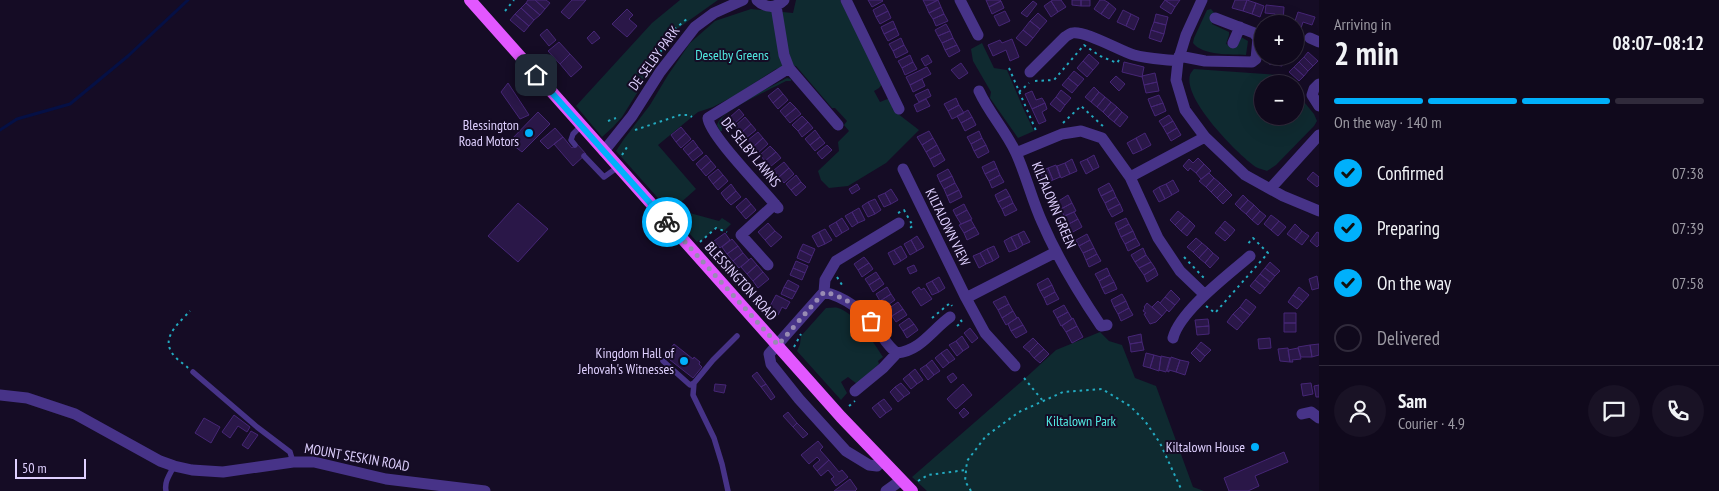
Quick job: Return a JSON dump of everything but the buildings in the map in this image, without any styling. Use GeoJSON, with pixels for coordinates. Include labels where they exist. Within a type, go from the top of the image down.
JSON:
{"type":"FeatureCollection","features":[{"type":"Feature","properties":{"kind":"main road","name":"BLESSINGTON ROAD"},"geometry":{"type":"LineString","coordinates":[[470,0],[900,481],[912,491]]}},
{"type":"Feature","properties":{"kind":"street","name":"DE SELBY PARK"},"geometry":{"type":"LineString","coordinates":[[604,151],[632,116],[660,72],[695,27],[714,13],[743,0]]}},
{"type":"Feature","properties":{"kind":"street"},"geometry":{"type":"LineString","coordinates":[[756,0],[765,6],[780,3],[784,55],[789,68],[838,125]]}},
{"type":"Feature","properties":{"kind":"street"},"geometry":{"type":"LineString","coordinates":[[846,0],[899,109]]}},
{"type":"Feature","properties":{"kind":"street"},"geometry":{"type":"LineString","coordinates":[[960,0],[978,35]]}},
{"type":"Feature","properties":{"kind":"street"},"geometry":{"type":"LineString","coordinates":[[1202,0],[1178,58],[1176,80],[1185,110],[1205,137],[1245,175],[1288,198],[1319,211]]}},
{"type":"Feature","properties":{"kind":"street"},"geometry":{"type":"LineString","coordinates":[[1030,72],[1065,37],[1072,33],[1092,37],[1106,45],[1136,56],[1178,58],[1205,62],[1252,62],[1256,59],[1258,38],[1254,33],[1215,18]]}},
{"type":"Feature","properties":{"kind":"street"},"geometry":{"type":"LineString","coordinates":[[1234,43],[1240,27]]}},
{"type":"Feature","properties":{"kind":"street","name":"DE SELBY LAWNS"},"geometry":{"type":"LineString","coordinates":[[768,265],[741,235],[777,206],[719,139],[708,123],[708,118],[789,68]]}},
{"type":"Feature","properties":{"kind":"street"},"geometry":{"type":"LineString","coordinates":[[1319,84],[1314,89],[1312,95],[1319,106]]}},
{"type":"Feature","properties":{"kind":"street","name":"KILTALOWN GREEN"},"geometry":{"type":"LineString","coordinates":[[979,91],[988,110],[1016,152],[1056,252],[1078,293],[1101,326],[1107,325]]}},
{"type":"Feature","properties":{"kind":"street"},"geometry":{"type":"LineString","coordinates":[[1016,152],[1062,134],[1081,131],[1102,138],[1130,177],[1158,238],[1180,271],[1205,300]]}},
{"type":"Feature","properties":{"kind":"street"},"geometry":{"type":"LineString","coordinates":[[1270,189],[1319,135]]}},
{"type":"Feature","properties":{"kind":"street"},"geometry":{"type":"LineString","coordinates":[[1130,177],[1205,137]]}},
{"type":"Feature","properties":{"kind":"street","name":"KILTALOWN VIEW"},"geometry":{"type":"LineString","coordinates":[[903,168],[985,333],[1015,366]]}},
{"type":"Feature","properties":{"kind":"street"},"geometry":{"type":"LineString","coordinates":[[882,461],[877,466],[869,466],[846,450],[799,399],[771,364],[769,354],[824,292],[825,280],[836,260],[900,223]]}},
{"type":"Feature","properties":{"kind":"street"},"geometry":{"type":"LineString","coordinates":[[966,298],[1056,252]]}},
{"type":"Feature","properties":{"kind":"street"},"geometry":{"type":"LineString","coordinates":[[1173,338],[1177,325],[1205,300],[1245,253]]}},
{"type":"Feature","properties":{"kind":"street"},"geometry":{"type":"LineString","coordinates":[[824,292],[836,295],[852,304],[868,318],[889,346],[897,353]]}},
{"type":"Feature","properties":{"kind":"street"},"geometry":{"type":"LineString","coordinates":[[855,391],[883,368],[897,353],[907,352],[920,344],[950,317]]}},
{"type":"Feature","properties":{"kind":"street","name":"MOUNT SESKIN ROAD"},"geometry":{"type":"LineString","coordinates":[[0,396],[27,398],[76,414],[160,461],[192,470],[223,472],[293,462],[314,462],[386,479],[485,491]]}},
{"type":"Feature","properties":{"kind":"street"},"geometry":{"type":"LineString","coordinates":[[1302,414],[1311,412],[1319,418]]}},
{"type":"Feature","properties":{"kind":"street"},"geometry":{"type":"LineString","coordinates":[[886,491],[900,481]]}},
{"type":"Feature","properties":{"kind":"lane"},"geometry":{"type":"LineString","coordinates":[[575,145],[571,140],[573,134],[582,126]]}},
{"type":"Feature","properties":{"kind":"lane"},"geometry":{"type":"LineString","coordinates":[[584,156],[604,177],[618,167]]}},
{"type":"Feature","properties":{"kind":"lane"},"geometry":{"type":"LineString","coordinates":[[728,491],[714,438],[693,395],[694,383],[713,360],[737,336]]}},
{"type":"Feature","properties":{"kind":"lane"},"geometry":{"type":"LineString","coordinates":[[663,361],[690,385],[694,383]]}},
{"type":"Feature","properties":{"kind":"lane"},"geometry":{"type":"LineString","coordinates":[[193,372],[290,452],[293,462]]}},
{"type":"Feature","properties":{"kind":"lane"},"geometry":{"type":"LineString","coordinates":[[166,491],[167,480],[174,466]]}},
{"type":"Feature","properties":{"kind":"path"},"geometry":{"type":"LineString","coordinates":[[505,11],[514,0]]}},
{"type":"Feature","properties":{"kind":"path"},"geometry":{"type":"LineString","coordinates":[[1019,92],[1031,81],[1054,80],[1084,45],[1100,56],[1117,63],[1121,58]]}},
{"type":"Feature","properties":{"kind":"path"},"geometry":{"type":"LineString","coordinates":[[1009,68],[1037,134]]}},
{"type":"Feature","properties":{"kind":"path"},"geometry":{"type":"LineString","coordinates":[[1060,126],[1081,106],[1107,130]]}},
{"type":"Feature","properties":{"kind":"path"},"geometry":{"type":"LineString","coordinates":[[632,131],[680,115],[692,117]]}},
{"type":"Feature","properties":{"kind":"path"},"geometry":{"type":"LineString","coordinates":[[697,245],[716,228],[727,232]]}},
{"type":"Feature","properties":{"kind":"path"},"geometry":{"type":"LineString","coordinates":[[1205,300],[1215,313],[1268,253],[1253,238],[1245,253]]}},
{"type":"Feature","properties":{"kind":"path"},"geometry":{"type":"LineString","coordinates":[[1183,256],[1209,280]]}},
{"type":"Feature","properties":{"kind":"path"},"geometry":{"type":"LineString","coordinates":[[190,311],[172,331],[169,341],[170,351],[193,372]]}},
{"type":"Feature","properties":{"kind":"path"},"geometry":{"type":"LineString","coordinates":[[794,350],[794,345],[804,331]]}},
{"type":"Feature","properties":{"kind":"path"},"geometry":{"type":"LineString","coordinates":[[1024,378],[1043,401]]}},
{"type":"Feature","properties":{"kind":"path"},"geometry":{"type":"LineString","coordinates":[[972,491],[965,481],[967,461],[986,436],[1019,412],[1063,392],[1102,389],[1130,406],[1144,421],[1160,443],[1182,491]]}},
{"type":"Feature","properties":{"kind":"path"},"geometry":{"type":"LineString","coordinates":[[900,481],[916,482],[928,475],[966,470]]}},
{"type":"Feature","properties":{"kind":"green space","name":"Deselby Greens"},"geometry":{"type":"Polygon","coordinates":[[[680,0],[718,0],[677,29],[622,117],[602,137],[576,106],[652,23],[680,0]]]}},
{"type":"Feature","properties":{"kind":"green space","name":"Deselby Greens"},"geometry":{"type":"Polygon","coordinates":[[[796,0],[840,0],[883,83],[874,91],[880,102],[890,98],[893,110],[919,130],[886,163],[848,186],[829,188],[821,180],[818,171],[839,151],[838,142],[849,131],[844,125],[847,121],[835,108],[832,108],[796,66],[776,69],[734,96],[713,107],[698,112],[658,145],[696,189],[678,205],[686,212],[719,221],[722,218],[731,224],[724,231],[716,228],[700,242],[699,240],[697,242],[616,151],[650,105],[690,43],[715,21],[751,9],[793,13],[796,0]]]}},
{"type":"Feature","properties":{"kind":"green space"},"geometry":{"type":"Polygon","coordinates":[[[1211,9],[1215,14],[1212,24],[1229,32],[1226,44],[1236,47],[1241,37],[1248,41],[1246,55],[1210,52],[1203,50],[1193,43],[1207,10],[1211,9]]]}},
{"type":"Feature","properties":{"kind":"green space"},"geometry":{"type":"Polygon","coordinates":[[[982,43],[994,68],[1007,70],[1034,131],[1018,138],[990,98],[991,92],[973,61],[971,49],[982,43]]]}},
{"type":"Feature","properties":{"kind":"green space"},"geometry":{"type":"Polygon","coordinates":[[[1194,69],[1278,75],[1254,75],[1254,125],[1304,125],[1304,102],[1317,121],[1276,165],[1267,171],[1257,168],[1223,137],[1212,124],[1194,97],[1190,85],[1190,75],[1194,69]]]}},
{"type":"Feature","properties":{"kind":"green space"},"geometry":{"type":"Polygon","coordinates":[[[787,78],[791,79],[791,81],[786,81],[762,93],[726,115],[722,119],[722,131],[720,131],[717,125],[721,119],[728,112],[787,78]]]}},
{"type":"Feature","properties":{"kind":"green space"},"geometry":{"type":"Polygon","coordinates":[[[826,308],[838,308],[852,316],[864,329],[883,357],[878,361],[879,364],[857,384],[848,377],[841,382],[847,393],[841,400],[797,351],[801,336],[826,308]]]}},
{"type":"Feature","properties":{"kind":"green space","name":"Kiltalown Park"},"geometry":{"type":"Polygon","coordinates":[[[1100,332],[1109,341],[1122,345],[1135,378],[1156,386],[1193,487],[1204,491],[927,491],[912,477],[1056,350],[1100,332]]]}},
{"type":"Feature","properties":{"kind":"waterway"},"geometry":{"type":"LineString","coordinates":[[0,130],[17,119],[70,104],[128,56],[188,0]]}},
{"type":"Feature","properties":{"kind":"way so far"},"geometry":{"type":"LineString","coordinates":[[667,222],[778,345],[824,292],[846,300],[871,321]]}},
{"type":"Feature","properties":{"kind":"place","name":"Blessington Road Motors"},"geometry":{"type":"Point","coordinates":[529,133]}},
{"type":"Feature","properties":{"kind":"place","name":"Kingdom Hall of Jehovah's Witnesses"},"geometry":{"type":"Point","coordinates":[684,361]}},
{"type":"Feature","properties":{"kind":"place","name":"Kiltalown House"},"geometry":{"type":"Point","coordinates":[1255,447]}},
{"type":"Feature","properties":{"kind":"route"},"geometry":{"type":"LineString","coordinates":[[536,75],[667,222]]}}]}
